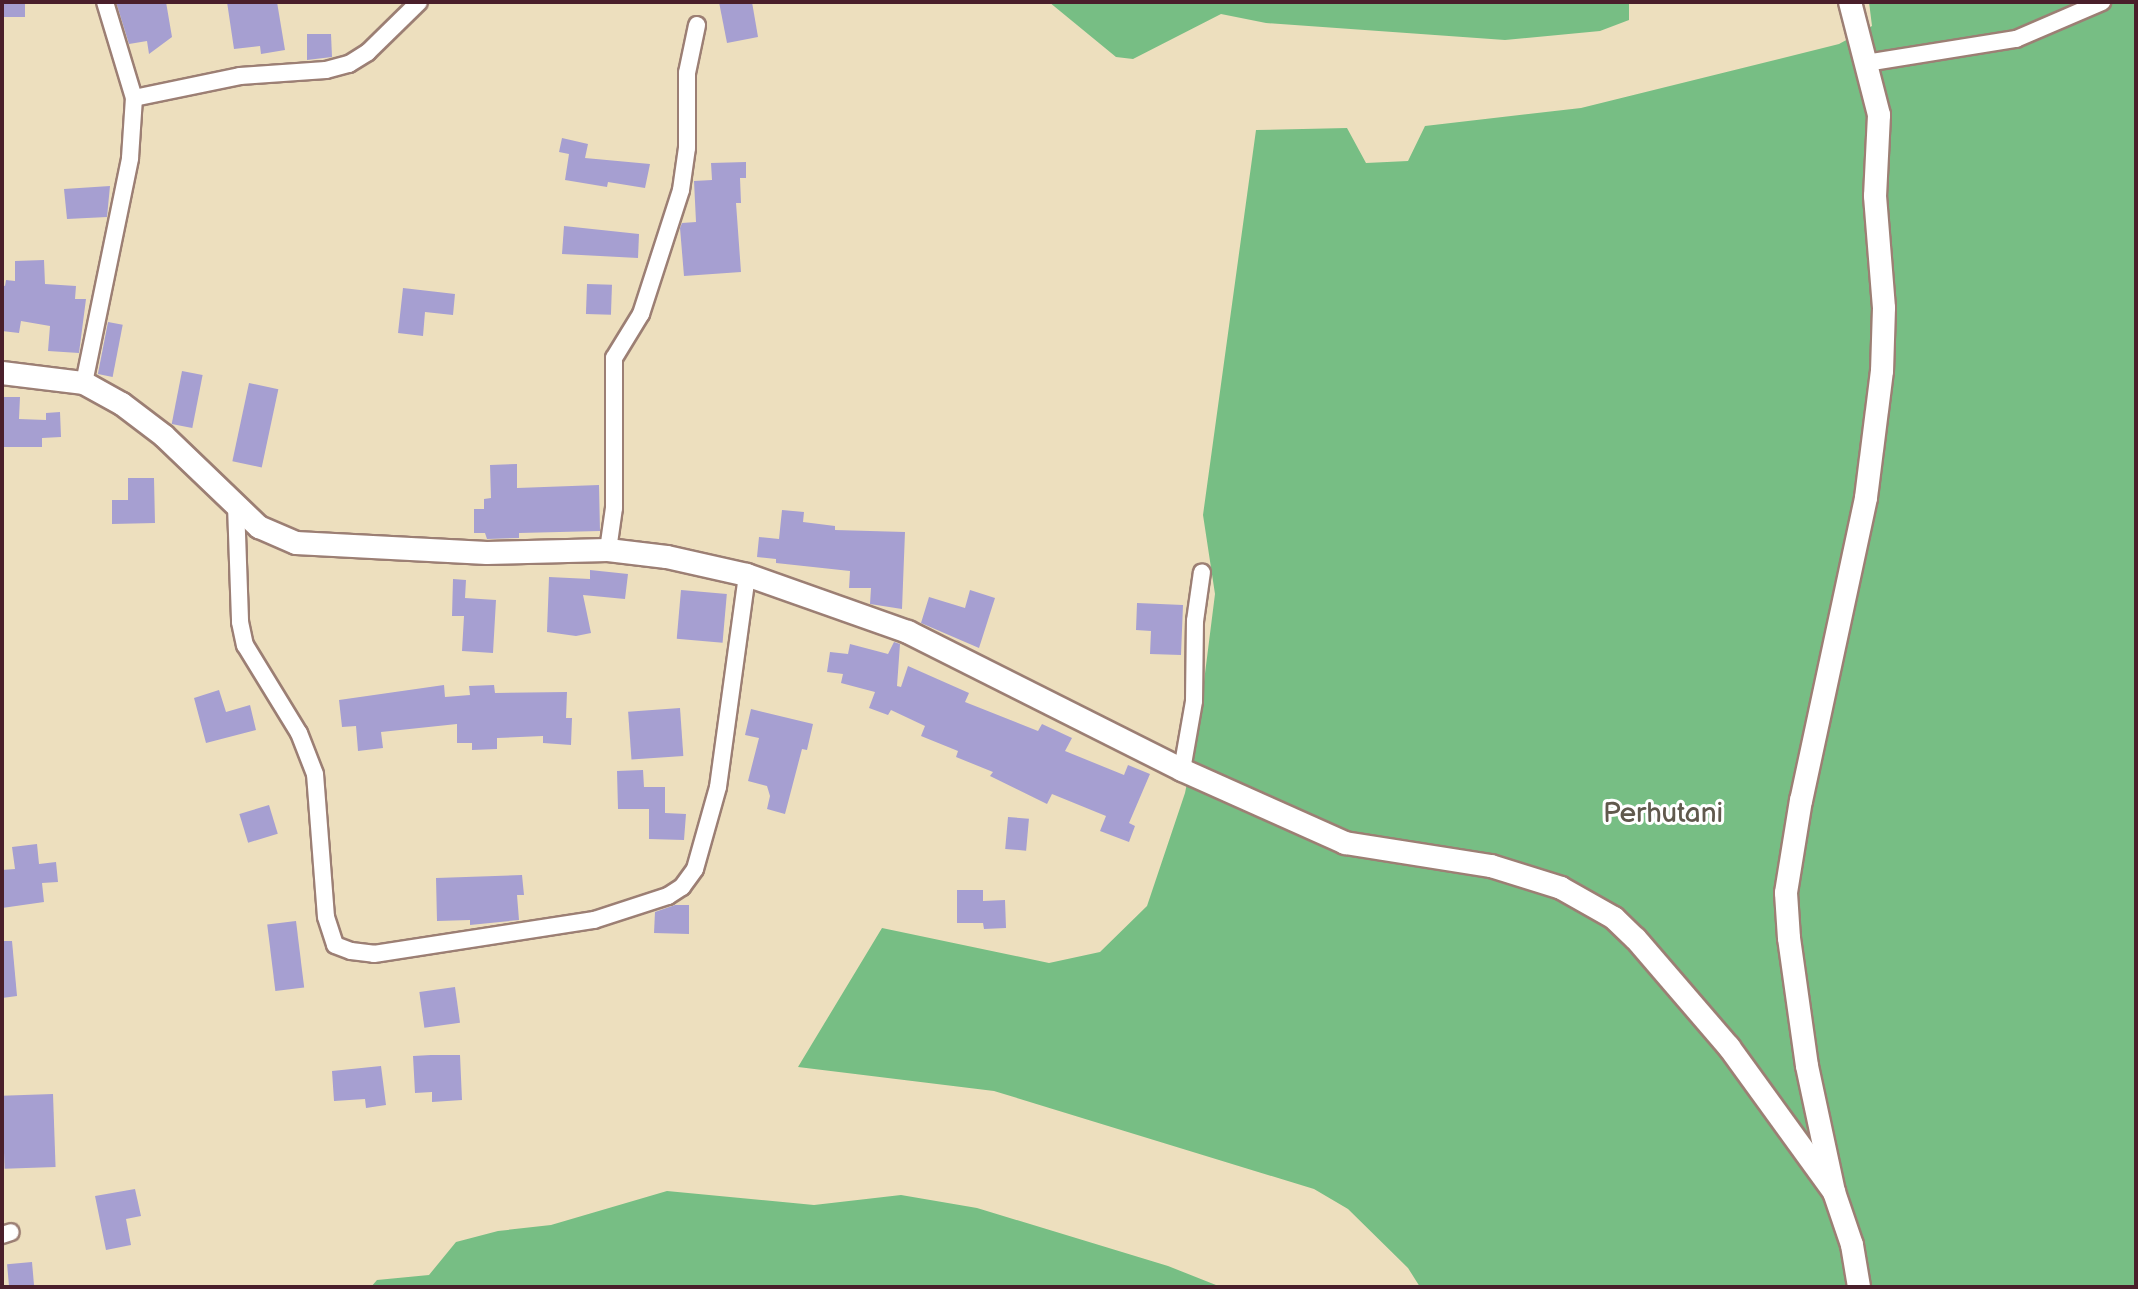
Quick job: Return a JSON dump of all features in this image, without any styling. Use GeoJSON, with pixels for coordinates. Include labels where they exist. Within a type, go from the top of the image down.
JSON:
{"type":"FeatureCollection","features":[{"type":"Feature","properties":{"kind":"street"},"geometry":{"type":"LineString","coordinates":[[84,383],[130,158],[134,98],[105,2]]}},
{"type":"Feature","properties":{"kind":"street"},"geometry":{"type":"LineString","coordinates":[[134,98],[240,76],[326,70],[349,64],[368,52],[419,2]]}},
{"type":"Feature","properties":{"kind":"street"},"geometry":{"type":"LineString","coordinates":[[1850,2],[1879,115],[1875,196],[1884,308],[1882,371],[1866,498],[1798,814],[1786,893],[1789,938],[1807,1066],[1834,1192],[1852,1245],[1859,1287]]}},
{"type":"Feature","properties":{"kind":"street"},"geometry":{"type":"LineString","coordinates":[[1866,63],[2016,39],[2102,2]]}},
{"type":"Feature","properties":{"kind":"street"},"geometry":{"type":"LineString","coordinates":[[608,550],[614,508],[614,358],[641,314],[681,190],[687,148],[687,73],[697,25]]}},
{"type":"Feature","properties":{"kind":"street"},"geometry":{"type":"LineString","coordinates":[[2,373],[84,383],[122,404],[164,436],[259,527],[296,543],[487,553],[608,550],[667,557],[747,575],[908,632],[1182,770],[1345,843],[1491,866],[1561,888],[1592,904],[1636,939],[1729,1047],[1834,1192]]}},
{"type":"Feature","properties":{"kind":"street"},"geometry":{"type":"LineString","coordinates":[[236,505],[240,622],[245,645],[299,733],[315,774],[326,917],[334,942],[351,951],[374,954],[594,920],[668,896],[682,887],[695,869],[718,787],[747,575]]}},
{"type":"Feature","properties":{"kind":"street"},"geometry":{"type":"LineString","coordinates":[[1182,770],[1194,701],[1195,621],[1202,572]]}},
{"type":"Feature","properties":{"kind":"green space"},"geometry":{"type":"Polygon","coordinates":[[[1049,2],[1629,2],[1629,20],[1600,31],[1505,40],[1266,23],[1221,14],[1133,59],[1116,57],[1049,2]]]}},
{"type":"Feature","properties":{"kind":"green space","name":"Perhutani"},"geometry":{"type":"Polygon","coordinates":[[[1869,2],[2136,2],[2136,1287],[1420,1287],[1408,1268],[1348,1209],[1314,1189],[994,1091],[798,1067],[882,928],[1049,963],[1100,952],[1147,906],[1185,793],[1198,729],[1215,594],[1203,515],[1256,130],[1347,128],[1366,163],[1408,161],[1425,126],[1581,108],[1839,44],[1872,26],[1869,2]]]}},
{"type":"Feature","properties":{"kind":"green space"},"geometry":{"type":"Polygon","coordinates":[[[667,1191],[814,1205],[901,1195],[977,1208],[1168,1266],[1221,1287],[371,1287],[377,1280],[429,1275],[456,1242],[498,1231],[551,1225],[667,1191]]]}},
{"type":"Feature","properties":{"kind":"building"},"geometry":{"type":"Polygon","coordinates":[[[2,2],[25,2],[25,17],[2,17],[2,2]]]}},
{"type":"Feature","properties":{"kind":"building"},"geometry":{"type":"Polygon","coordinates":[[[116,2],[166,2],[172,37],[149,54],[147,41],[129,44],[116,2]]]}},
{"type":"Feature","properties":{"kind":"building"},"geometry":{"type":"Polygon","coordinates":[[[227,2],[277,2],[285,50],[261,54],[260,46],[234,49],[227,2]]]}},
{"type":"Feature","properties":{"kind":"building"},"geometry":{"type":"Polygon","coordinates":[[[719,2],[752,2],[758,37],[727,43],[719,2]]]}},
{"type":"Feature","properties":{"kind":"building"},"geometry":{"type":"Polygon","coordinates":[[[307,34],[331,34],[332,57],[307,60],[307,34]]]}},
{"type":"Feature","properties":{"kind":"building"},"geometry":{"type":"Polygon","coordinates":[[[562,138],[588,144],[585,158],[650,164],[645,188],[608,182],[607,187],[565,180],[569,154],[559,152],[562,138]]]}},
{"type":"Feature","properties":{"kind":"building"},"geometry":{"type":"Polygon","coordinates":[[[746,162],[746,178],[740,178],[741,203],[736,203],[741,272],[684,276],[680,228],[682,223],[696,222],[694,181],[712,180],[711,163],[746,162]]]}},
{"type":"Feature","properties":{"kind":"building"},"geometry":{"type":"Polygon","coordinates":[[[110,186],[107,217],[67,219],[64,189],[110,186]]]}},
{"type":"Feature","properties":{"kind":"building"},"geometry":{"type":"Polygon","coordinates":[[[564,226],[639,234],[638,258],[562,254],[564,226]]]}},
{"type":"Feature","properties":{"kind":"building"},"geometry":{"type":"Polygon","coordinates":[[[44,260],[45,284],[76,286],[75,299],[86,299],[79,353],[48,351],[50,326],[21,321],[19,333],[2,331],[2,285],[5,286],[6,280],[15,281],[15,261],[44,260]]]}},
{"type":"Feature","properties":{"kind":"building"},"geometry":{"type":"Polygon","coordinates":[[[587,284],[612,285],[611,315],[586,314],[587,284]]]}},
{"type":"Feature","properties":{"kind":"building"},"geometry":{"type":"Polygon","coordinates":[[[403,288],[455,294],[453,315],[425,312],[423,336],[398,333],[403,288]]]}},
{"type":"Feature","properties":{"kind":"building"},"geometry":{"type":"Polygon","coordinates":[[[108,322],[123,325],[113,377],[98,374],[108,322]]]}},
{"type":"Feature","properties":{"kind":"building"},"geometry":{"type":"Polygon","coordinates":[[[182,371],[203,375],[192,428],[172,424],[182,371]]]}},
{"type":"Feature","properties":{"kind":"building"},"geometry":{"type":"Polygon","coordinates":[[[249,383],[278,389],[262,467],[232,461],[249,383]]]}},
{"type":"Feature","properties":{"kind":"building"},"geometry":{"type":"Polygon","coordinates":[[[2,397],[20,397],[19,419],[46,420],[46,413],[60,412],[61,437],[42,438],[42,447],[2,447],[2,397]]]}},
{"type":"Feature","properties":{"kind":"building"},"geometry":{"type":"Polygon","coordinates":[[[517,464],[517,488],[599,485],[600,531],[519,533],[519,538],[487,539],[485,533],[474,533],[474,509],[484,509],[484,499],[491,498],[490,465],[517,464]]]}},
{"type":"Feature","properties":{"kind":"building"},"geometry":{"type":"Polygon","coordinates":[[[128,478],[154,478],[155,523],[112,524],[112,500],[128,500],[128,478]]]}},
{"type":"Feature","properties":{"kind":"building"},"geometry":{"type":"Polygon","coordinates":[[[782,510],[804,512],[803,522],[835,526],[835,530],[905,532],[902,609],[870,604],[871,588],[849,588],[850,571],[776,563],[776,559],[757,557],[759,537],[779,539],[782,510]]]}},
{"type":"Feature","properties":{"kind":"building"},"geometry":{"type":"Polygon","coordinates":[[[590,570],[628,574],[625,599],[583,595],[591,633],[576,636],[547,632],[549,577],[590,579],[590,570]]]}},
{"type":"Feature","properties":{"kind":"building"},"geometry":{"type":"Polygon","coordinates":[[[453,579],[466,580],[465,598],[496,600],[493,653],[462,651],[464,616],[452,616],[453,579]]]}},
{"type":"Feature","properties":{"kind":"building"},"geometry":{"type":"Polygon","coordinates":[[[681,590],[727,594],[723,643],[677,639],[681,590]]]}},
{"type":"Feature","properties":{"kind":"building"},"geometry":{"type":"Polygon","coordinates":[[[970,590],[995,598],[979,648],[921,623],[929,597],[965,608],[970,590]]]}},
{"type":"Feature","properties":{"kind":"building"},"geometry":{"type":"Polygon","coordinates":[[[1137,603],[1183,605],[1181,655],[1150,654],[1151,631],[1136,630],[1137,603]]]}},
{"type":"Feature","properties":{"kind":"building"},"geometry":{"type":"Polygon","coordinates":[[[894,642],[900,644],[897,686],[901,687],[908,666],[969,693],[965,702],[1038,731],[1042,724],[1072,738],[1065,751],[1124,775],[1128,765],[1150,774],[1129,823],[1135,826],[1129,842],[1100,831],[1106,816],[1052,794],[1047,804],[990,776],[993,772],[956,757],[958,751],[921,736],[925,726],[891,710],[888,715],[869,708],[875,692],[841,683],[843,674],[827,672],[830,652],[848,654],[850,644],[888,654],[894,642]]]}},
{"type":"Feature","properties":{"kind":"building"},"geometry":{"type":"Polygon","coordinates":[[[444,685],[445,697],[470,695],[469,686],[494,685],[495,693],[567,692],[566,718],[572,718],[571,745],[543,743],[543,736],[497,738],[497,749],[472,750],[472,743],[457,743],[457,724],[381,732],[383,748],[358,751],[356,726],[342,727],[339,700],[444,685]]]}},
{"type":"Feature","properties":{"kind":"building"},"geometry":{"type":"Polygon","coordinates":[[[219,690],[226,712],[250,705],[256,730],[206,743],[194,698],[219,690]]]}},
{"type":"Feature","properties":{"kind":"building"},"geometry":{"type":"Polygon","coordinates":[[[680,708],[683,756],[631,760],[628,712],[680,708]]]}},
{"type":"Feature","properties":{"kind":"building"},"geometry":{"type":"Polygon","coordinates":[[[751,709],[813,724],[807,750],[802,749],[785,814],[767,809],[770,796],[767,786],[748,781],[759,738],[745,735],[751,709]]]}},
{"type":"Feature","properties":{"kind":"building"},"geometry":{"type":"Polygon","coordinates":[[[643,770],[644,787],[665,787],[665,813],[686,814],[684,840],[649,839],[649,809],[618,809],[617,771],[643,770]]]}},
{"type":"Feature","properties":{"kind":"building"},"geometry":{"type":"Polygon","coordinates":[[[269,805],[278,834],[248,843],[239,814],[269,805]]]}},
{"type":"Feature","properties":{"kind":"building"},"geometry":{"type":"Polygon","coordinates":[[[1008,817],[1029,819],[1026,851],[1005,849],[1008,817]]]}},
{"type":"Feature","properties":{"kind":"building"},"geometry":{"type":"Polygon","coordinates":[[[37,844],[39,864],[56,862],[58,882],[42,883],[44,902],[2,908],[2,870],[15,869],[12,847],[37,844]]]}},
{"type":"Feature","properties":{"kind":"building"},"geometry":{"type":"Polygon","coordinates":[[[522,875],[524,895],[517,895],[519,920],[470,925],[470,920],[437,921],[436,878],[522,875]]]}},
{"type":"Feature","properties":{"kind":"building"},"geometry":{"type":"Polygon","coordinates":[[[957,890],[983,890],[983,901],[1005,900],[1006,928],[984,929],[983,923],[957,923],[957,890]]]}},
{"type":"Feature","properties":{"kind":"building"},"geometry":{"type":"Polygon","coordinates":[[[675,905],[689,905],[689,934],[654,933],[655,912],[675,905]]]}},
{"type":"Feature","properties":{"kind":"building"},"geometry":{"type":"Polygon","coordinates":[[[296,921],[304,988],[275,991],[267,925],[296,921]]]}},
{"type":"Feature","properties":{"kind":"building"},"geometry":{"type":"Polygon","coordinates":[[[2,941],[12,941],[17,996],[2,998],[2,941]]]}},
{"type":"Feature","properties":{"kind":"building"},"geometry":{"type":"Polygon","coordinates":[[[455,987],[460,1023],[424,1028],[419,992],[455,987]]]}},
{"type":"Feature","properties":{"kind":"building"},"geometry":{"type":"Polygon","coordinates":[[[460,1055],[462,1100],[432,1102],[432,1092],[415,1093],[413,1056],[460,1055]]]}},
{"type":"Feature","properties":{"kind":"building"},"geometry":{"type":"Polygon","coordinates":[[[381,1066],[386,1105],[366,1108],[365,1099],[334,1101],[332,1071],[381,1066]]]}},
{"type":"Feature","properties":{"kind":"building"},"geometry":{"type":"Polygon","coordinates":[[[53,1094],[56,1167],[5,1169],[2,1096],[53,1094]]]}},
{"type":"Feature","properties":{"kind":"building"},"geometry":{"type":"Polygon","coordinates":[[[135,1189],[141,1216],[126,1219],[131,1245],[106,1250],[95,1196],[135,1189]]]}},
{"type":"Feature","properties":{"kind":"building"},"geometry":{"type":"Polygon","coordinates":[[[32,1262],[34,1286],[9,1287],[7,1264],[32,1262]]]}}]}
